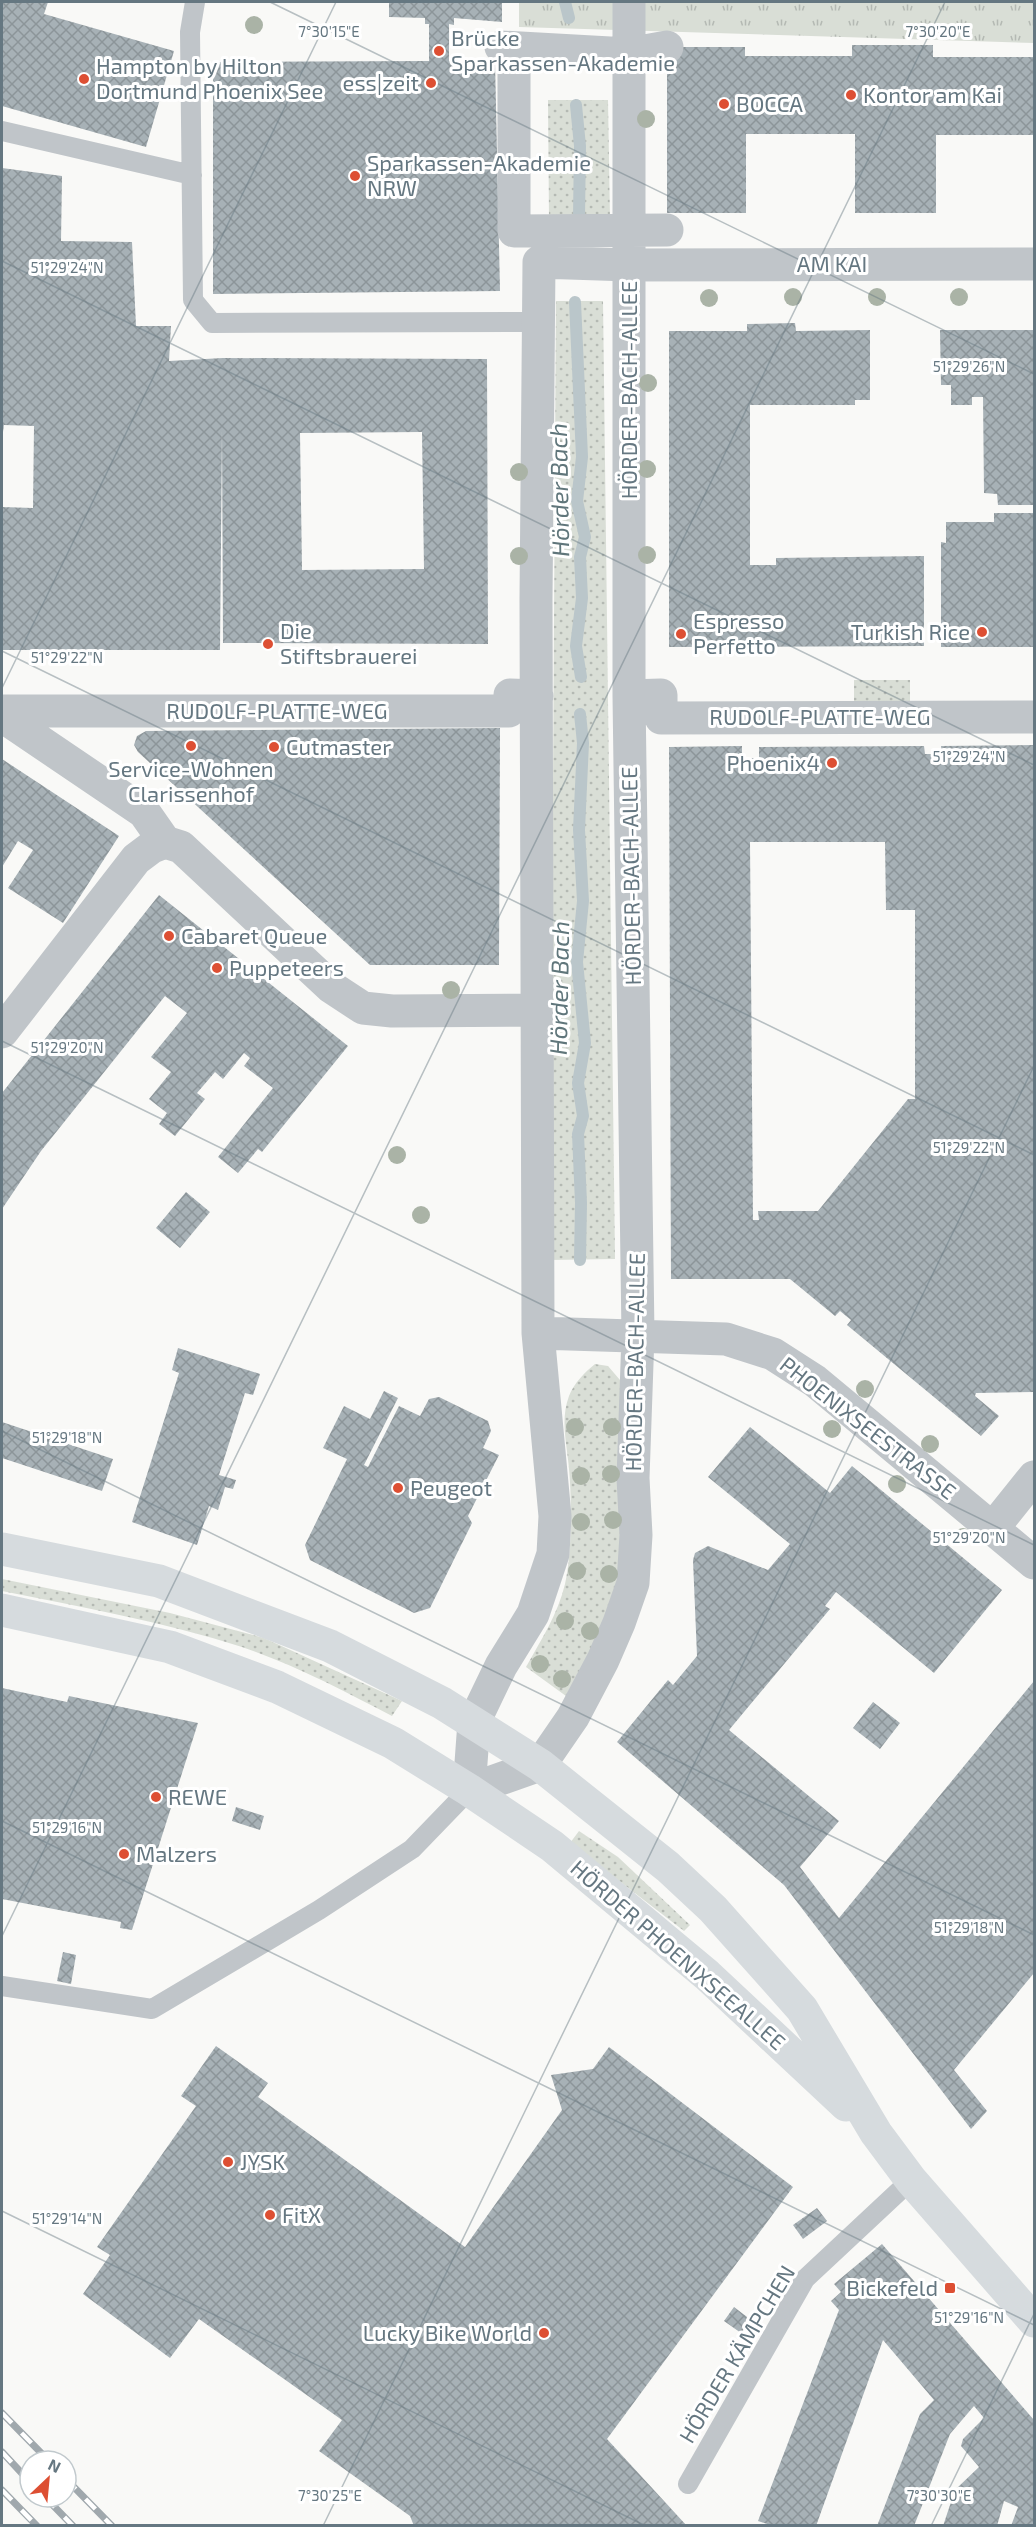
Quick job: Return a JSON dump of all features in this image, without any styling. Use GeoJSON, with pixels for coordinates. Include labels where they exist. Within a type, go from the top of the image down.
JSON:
{"type":"FeatureCollection","features":[{"type":"Feature","properties":{"kind":"main road","name":"HÖRDER PHOENIXSEEALLEE"},"geometry":{"type":"LineString","coordinates":[[2,1549],[159,1581],[330,1646],[474,1722],[540,1766],[668,1867],[713,1909],[802,2009],[876,2133],[911,2180],[1035,2321]]}},
{"type":"Feature","properties":{"kind":"main road","name":"HÖRDER PHOENIXSEEALLEE"},"geometry":{"type":"LineString","coordinates":[[2,1610],[170,1647],[277,1687],[393,1743],[470,1790],[552,1846],[707,1975],[876,2133]]}},
{"type":"Feature","properties":{"kind":"street"},"geometry":{"type":"LineString","coordinates":[[629,2],[629,265]]}},
{"type":"Feature","properties":{"kind":"street"},"geometry":{"type":"LineString","coordinates":[[667,47],[628,54],[508,48],[514,231],[667,230]]}},
{"type":"Feature","properties":{"kind":"street","name":"HÖRDER-BACH-ALLEE"},"geometry":{"type":"LineString","coordinates":[[470,1790],[474,1722],[501,1666],[533,1614],[553,1554],[555,1516],[538,1333],[537,322],[539,262],[629,265],[629,696],[638,1335],[633,1478],[636,1535],[633,1583],[603,1660],[573,1717],[540,1766]]}},
{"type":"Feature","properties":{"kind":"street","name":"AM KAI"},"geometry":{"type":"LineString","coordinates":[[629,265],[1035,264]]}},
{"type":"Feature","properties":{"kind":"street","name":"RUDOLF-PLATTE-WEG"},"geometry":{"type":"LineString","coordinates":[[2,713],[509,711],[510,695],[537,696]]}},
{"type":"Feature","properties":{"kind":"street","name":"RUDOLF-PLATTE-WEG"},"geometry":{"type":"LineString","coordinates":[[629,696],[661,695],[661,718],[1035,717]]}},
{"type":"Feature","properties":{"kind":"street"},"geometry":{"type":"LineString","coordinates":[[2,713],[144,812],[165,842],[181,847],[331,987],[363,1008],[392,1011],[537,1010]]}},
{"type":"Feature","properties":{"kind":"street"},"geometry":{"type":"LineString","coordinates":[[2,1032],[136,859],[152,847],[165,842]]}},
{"type":"Feature","properties":{"kind":"street","name":"PHOENIXSEESTRASSE"},"geometry":{"type":"LineString","coordinates":[[538,1333],[726,1339],[772,1354],[815,1381],[1035,1563]]}},
{"type":"Feature","properties":{"kind":"street"},"geometry":{"type":"LineString","coordinates":[[993,1528],[1035,1477]]}},
{"type":"Feature","properties":{"kind":"street"},"geometry":{"type":"LineString","coordinates":[[470,1790],[540,1766]]}},
{"type":"Feature","properties":{"kind":"lane"},"geometry":{"type":"LineString","coordinates":[[195,2],[190,32],[193,300],[212,323],[537,322]]}},
{"type":"Feature","properties":{"kind":"lane"},"geometry":{"type":"LineString","coordinates":[[2,131],[192,174]]}},
{"type":"Feature","properties":{"kind":"lane"},"geometry":{"type":"LineString","coordinates":[[2,1986],[152,2009],[319,1910],[412,1849],[470,1790]]}},
{"type":"Feature","properties":{"kind":"lane","name":"HÖRDER KÄMPCHEN"},"geometry":{"type":"LineString","coordinates":[[688,2484],[805,2279],[911,2180]]}},
{"type":"Feature","properties":{"kind":"green space"},"geometry":{"type":"Polygon","coordinates":[[[519,2],[1034,2],[1034,43],[519,27],[519,2]]]}},
{"type":"Feature","properties":{"kind":"green space"},"geometry":{"type":"Polygon","coordinates":[[[548,100],[608,100],[610,219],[549,220],[548,100]]]}},
{"type":"Feature","properties":{"kind":"green space"},"geometry":{"type":"Polygon","coordinates":[[[556,301],[603,301],[615,1259],[550,1260],[556,301]]]}},
{"type":"Feature","properties":{"kind":"green space"},"geometry":{"type":"Polygon","coordinates":[[[854,680],[910,680],[910,712],[854,712],[854,680]]]}},
{"type":"Feature","properties":{"kind":"green space"},"geometry":{"type":"Polygon","coordinates":[[[595,1364],[608,1366],[620,1380],[623,1563],[614,1605],[566,1696],[526,1667],[554,1616],[565,1584],[569,1558],[571,1511],[565,1432],[566,1405],[574,1387],[595,1364]]]}},
{"type":"Feature","properties":{"kind":"green space"},"geometry":{"type":"Polygon","coordinates":[[[2,1579],[170,1613],[264,1638],[402,1701],[392,1716],[300,1670],[262,1654],[213,1638],[153,1623],[2,1591],[2,1579]]]}},
{"type":"Feature","properties":{"kind":"green space"},"geometry":{"type":"Polygon","coordinates":[[[579,1831],[618,1857],[690,1925],[684,1931],[570,1843],[579,1831]]]}},
{"type":"Feature","properties":{"kind":"building","name":"Hampton by Hilton Dortmund Phoenix See"},"geometry":{"type":"Polygon","coordinates":[[[2,2],[48,2],[44,14],[174,51],[146,147],[2,106],[2,2]]]}},
{"type":"Feature","properties":{"kind":"building","name":"Sparkassen-Akademie NRW"},"geometry":{"type":"Polygon","coordinates":[[[389,2],[502,2],[502,22],[454,18],[454,25],[449,24],[449,61],[495,61],[500,291],[213,294],[213,62],[429,61],[429,24],[425,24],[425,18],[389,17],[389,2]]]}},
{"type":"Feature","properties":{"kind":"building","name":"Kontor am Kai"},"geometry":{"type":"Polygon","coordinates":[[[852,45],[933,45],[933,57],[1034,57],[1034,135],[936,135],[936,213],[855,213],[855,134],[746,134],[746,213],[667,213],[667,47],[745,47],[745,56],[852,56],[852,45]]]}},
{"type":"Feature","properties":{"kind":"building"},"geometry":{"type":"Polygon","coordinates":[[[2,168],[62,176],[61,241],[132,242],[136,326],[171,326],[169,361],[223,358],[487,359],[488,644],[223,643],[222,429],[220,650],[2,650],[2,507],[33,508],[34,426],[4,425],[2,432],[2,168]],[[422,432],[300,433],[302,570],[424,569],[422,432]]]}},
{"type":"Feature","properties":{"kind":"building"},"geometry":{"type":"Polygon","coordinates":[[[795,323],[796,331],[870,330],[870,400],[855,400],[855,405],[750,405],[750,565],[776,565],[776,558],[924,556],[924,646],[669,647],[669,331],[747,331],[747,324],[795,323]]]}},
{"type":"Feature","properties":{"kind":"building"},"geometry":{"type":"Polygon","coordinates":[[[940,330],[1034,330],[1034,505],[998,505],[997,494],[984,493],[983,397],[972,397],[972,405],[951,405],[951,385],[941,385],[940,330]]]}},
{"type":"Feature","properties":{"kind":"building"},"geometry":{"type":"Polygon","coordinates":[[[994,513],[1034,513],[1034,647],[941,647],[941,542],[946,543],[946,522],[994,522],[994,513]]]}},
{"type":"Feature","properties":{"kind":"building"},"geometry":{"type":"Polygon","coordinates":[[[500,728],[499,965],[370,965],[138,752],[134,745],[137,736],[146,731],[500,728]]]}},
{"type":"Feature","properties":{"kind":"building"},"geometry":{"type":"Polygon","coordinates":[[[1034,745],[1034,1392],[976,1393],[975,1396],[999,1416],[981,1436],[847,1325],[851,1320],[840,1311],[835,1316],[790,1279],[671,1279],[669,747],[742,746],[742,758],[759,758],[759,747],[924,746],[925,754],[942,754],[941,746],[1034,745]],[[750,842],[753,1220],[759,1220],[758,1211],[818,1211],[908,1099],[915,1099],[915,910],[886,910],[885,842],[750,842]]]}},
{"type":"Feature","properties":{"kind":"building"},"geometry":{"type":"Polygon","coordinates":[[[2,759],[119,836],[63,923],[8,888],[33,850],[18,841],[2,867],[2,759]]]}},
{"type":"Feature","properties":{"kind":"building"},"geometry":{"type":"Polygon","coordinates":[[[159,895],[348,1046],[262,1152],[258,1149],[238,1173],[218,1157],[273,1088],[244,1066],[250,1058],[244,1053],[223,1079],[215,1072],[197,1093],[205,1099],[175,1136],[159,1124],[167,1113],[149,1099],[171,1072],[151,1057],[187,1013],[165,996],[41,1151],[2,1209],[2,1093],[159,895]]]}},
{"type":"Feature","properties":{"kind":"building"},"geometry":{"type":"Polygon","coordinates":[[[186,1192],[210,1212],[180,1248],[156,1228],[186,1192]]]}},
{"type":"Feature","properties":{"kind":"building"},"geometry":{"type":"Polygon","coordinates":[[[178,1348],[260,1374],[253,1395],[245,1393],[219,1475],[236,1480],[233,1489],[225,1487],[218,1510],[209,1506],[197,1545],[132,1522],[179,1373],[172,1370],[178,1348]]]}},
{"type":"Feature","properties":{"kind":"building","name":"Peugeot"},"geometry":{"type":"Polygon","coordinates":[[[384,1391],[398,1398],[364,1465],[368,1467],[399,1406],[420,1416],[429,1399],[439,1397],[488,1421],[491,1431],[483,1448],[499,1455],[468,1516],[472,1523],[430,1608],[414,1613],[310,1560],[305,1545],[347,1459],[323,1448],[344,1406],[370,1419],[384,1391]]]}},
{"type":"Feature","properties":{"kind":"building"},"geometry":{"type":"Polygon","coordinates":[[[2,1422],[113,1459],[102,1491],[2,1458],[2,1422]]]}},
{"type":"Feature","properties":{"kind":"building"},"geometry":{"type":"Polygon","coordinates":[[[750,1427],[830,1493],[852,1466],[1002,1590],[934,1673],[836,1592],[825,1606],[830,1609],[729,1730],[839,1821],[800,1867],[839,1918],[1034,1681],[1034,1973],[954,2070],[987,2111],[971,2129],[784,1885],[617,1742],[668,1680],[673,1685],[697,1656],[693,1560],[695,1553],[708,1546],[768,1570],[790,1544],[708,1477],[750,1427]]]}},
{"type":"Feature","properties":{"kind":"building"},"geometry":{"type":"Polygon","coordinates":[[[2,1688],[67,1702],[69,1696],[198,1723],[132,1930],[120,1928],[121,1922],[2,1899],[2,1688]]]}},
{"type":"Feature","properties":{"kind":"building"},"geometry":{"type":"Polygon","coordinates":[[[873,1702],[900,1723],[880,1749],[853,1728],[873,1702]]]}},
{"type":"Feature","properties":{"kind":"building"},"geometry":{"type":"Polygon","coordinates":[[[236,1807],[264,1816],[260,1830],[232,1821],[236,1807]]]}},
{"type":"Feature","properties":{"kind":"building"},"geometry":{"type":"Polygon","coordinates":[[[63,1952],[76,1955],[71,1984],[57,1981],[63,1952]]]}},
{"type":"Feature","properties":{"kind":"building","name":"Lucky Bike World"},"geometry":{"type":"Polygon","coordinates":[[[216,2046],[268,2083],[258,2097],[465,2247],[562,2110],[551,2075],[593,2069],[609,2047],[793,2187],[607,2439],[687,2526],[414,2526],[410,2516],[319,2451],[342,2420],[199,2319],[170,2358],[83,2294],[110,2255],[97,2247],[196,2106],[181,2096],[216,2046]]]}},
{"type":"Feature","properties":{"kind":"building"},"geometry":{"type":"Polygon","coordinates":[[[817,2208],[827,2221],[803,2239],[793,2225],[817,2208]]]}},
{"type":"Feature","properties":{"kind":"building"},"geometry":{"type":"Polygon","coordinates":[[[882,2244],[1034,2420],[1034,2526],[1011,2526],[1018,2507],[1004,2501],[997,2526],[943,2526],[955,2490],[979,2467],[961,2446],[963,2439],[984,2418],[974,2406],[950,2434],[914,2526],[877,2526],[920,2414],[934,2400],[883,2340],[816,2526],[773,2526],[758,2521],[839,2310],[831,2301],[841,2292],[834,2284],[882,2244]]]}},
{"type":"Feature","properties":{"kind":"building"},"geometry":{"type":"Polygon","coordinates":[[[734,2307],[751,2320],[741,2333],[724,2321],[734,2307]]]}},
{"type":"Feature","properties":{"kind":"waterway","name":"Hörder Bach"},"geometry":{"type":"LineString","coordinates":[[565,2],[569,18]]}},
{"type":"Feature","properties":{"kind":"waterway","name":"Hörder Bach"},"geometry":{"type":"LineString","coordinates":[[576,105],[580,146],[579,216]]}},
{"type":"Feature","properties":{"kind":"waterway","name":"Hörder Bach"},"geometry":{"type":"LineString","coordinates":[[575,302],[582,457],[577,501],[585,537],[580,557],[582,598],[576,646],[581,677]]}},
{"type":"Feature","properties":{"kind":"waterway","name":"Hörder Bach"},"geometry":{"type":"LineString","coordinates":[[580,714],[583,743],[579,830],[583,901],[577,962],[585,1043],[578,1083],[583,1116],[578,1134],[581,1203],[580,1260]]}},
{"type":"Feature","properties":{"kind":"railway"},"geometry":{"type":"LineString","coordinates":[[2,2413],[37,2449]]}},
{"type":"Feature","properties":{"kind":"railway"},"geometry":{"type":"LineString","coordinates":[[2,2452],[18,2469]]}},
{"type":"Feature","properties":{"kind":"railway"},"geometry":{"type":"LineString","coordinates":[[2,2490],[37,2526]]}},
{"type":"Feature","properties":{"kind":"railway"},"geometry":{"type":"LineString","coordinates":[[78,2491],[112,2526]]}},
{"type":"Feature","properties":{"kind":"railway"},"geometry":{"type":"LineString","coordinates":[[57,2509],[73,2526]]}},
{"type":"Feature","properties":{"kind":"place","name":"Brücke Sparkassen-Akademie"},"geometry":{"type":"Point","coordinates":[439,51]}},
{"type":"Feature","properties":{"kind":"place","name":"Hampton by Hilton Dortmund Phoenix See"},"geometry":{"type":"Point","coordinates":[84,79]}},
{"type":"Feature","properties":{"kind":"place","name":"ess|zeit"},"geometry":{"type":"Point","coordinates":[431,83]}},
{"type":"Feature","properties":{"kind":"place","name":"Kontor am Kai"},"geometry":{"type":"Point","coordinates":[851,95]}},
{"type":"Feature","properties":{"kind":"place","name":"BOCCA"},"geometry":{"type":"Point","coordinates":[724,104]}},
{"type":"Feature","properties":{"kind":"place","name":"Sparkassen-Akademie NRW"},"geometry":{"type":"Point","coordinates":[355,176]}},
{"type":"Feature","properties":{"kind":"place","name":"Turkish Rice"},"geometry":{"type":"Point","coordinates":[982,632]}},
{"type":"Feature","properties":{"kind":"place","name":"Espresso Perfetto"},"geometry":{"type":"Point","coordinates":[681,634]}},
{"type":"Feature","properties":{"kind":"place","name":"Die Stiftsbrauerei"},"geometry":{"type":"Point","coordinates":[268,644]}},
{"type":"Feature","properties":{"kind":"place","name":"Service-Wohnen Clarissenhof"},"geometry":{"type":"Point","coordinates":[191,746]}},
{"type":"Feature","properties":{"kind":"place","name":"Cutmaster"},"geometry":{"type":"Point","coordinates":[274,747]}},
{"type":"Feature","properties":{"kind":"place","name":"Phoenix4"},"geometry":{"type":"Point","coordinates":[832,763]}},
{"type":"Feature","properties":{"kind":"place","name":"Cabaret Queue"},"geometry":{"type":"Point","coordinates":[169,936]}},
{"type":"Feature","properties":{"kind":"place","name":"Puppeteers"},"geometry":{"type":"Point","coordinates":[217,968]}},
{"type":"Feature","properties":{"kind":"place","name":"Peugeot"},"geometry":{"type":"Point","coordinates":[398,1488]}},
{"type":"Feature","properties":{"kind":"place","name":"REWE"},"geometry":{"type":"Point","coordinates":[156,1797]}},
{"type":"Feature","properties":{"kind":"place","name":"Malzers"},"geometry":{"type":"Point","coordinates":[124,1854]}},
{"type":"Feature","properties":{"kind":"place","name":"JYSK"},"geometry":{"type":"Point","coordinates":[228,2162]}},
{"type":"Feature","properties":{"kind":"place","name":"FitX"},"geometry":{"type":"Point","coordinates":[270,2215]}},
{"type":"Feature","properties":{"kind":"place","name":"Bickefeld"},"geometry":{"type":"Point","coordinates":[950,2288]}},
{"type":"Feature","properties":{"kind":"place","name":"Lucky Bike World"},"geometry":{"type":"Point","coordinates":[544,2333]}}]}
